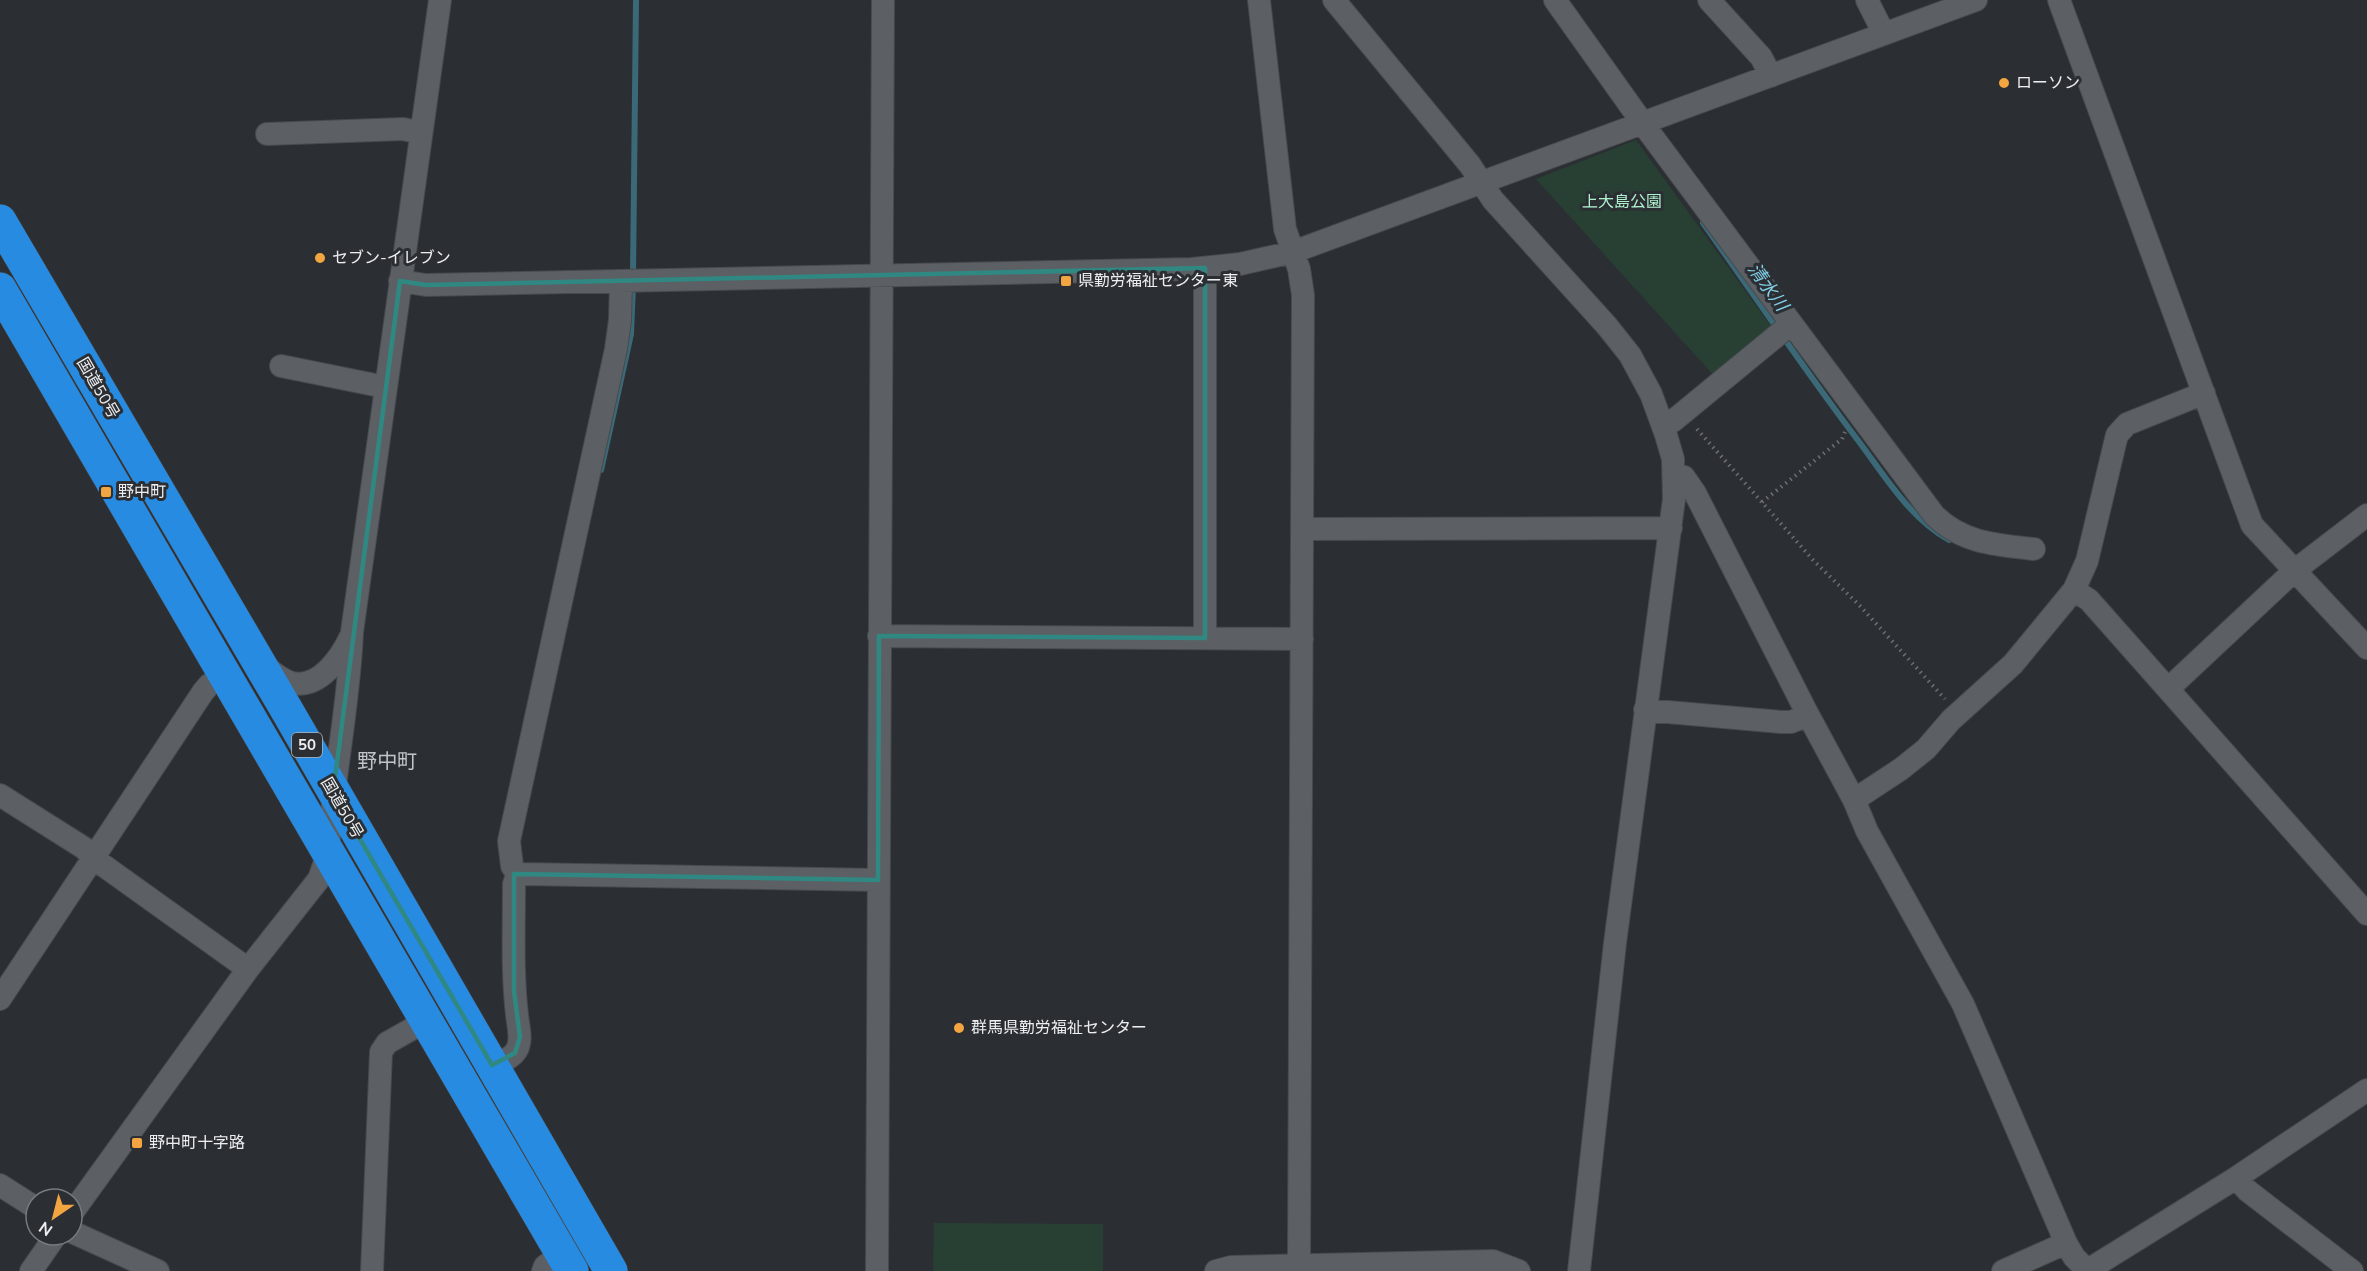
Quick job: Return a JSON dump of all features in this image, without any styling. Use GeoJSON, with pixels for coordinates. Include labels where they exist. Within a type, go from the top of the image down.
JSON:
{"type":"FeatureCollection","features":[{"type":"Feature","properties":{"kind":"highway","name":"国道50号"},"geometry":{"type":"LineString","coordinates":[[0,221],[258,660],[611,1271]]}},
{"type":"Feature","properties":{"kind":"highway","name":"50"},"geometry":{"type":"LineString","coordinates":[[0,289],[426,1021],[559,1265]]}},
{"type":"Feature","properties":{"kind":"street"},"geometry":{"type":"LineString","coordinates":[[84,1196],[248,969],[319,879],[328,853],[333,793],[351,667],[352,632],[440,0]]}},
{"type":"Feature","properties":{"kind":"street"},"geometry":{"type":"LineString","coordinates":[[877,1271],[883,0]]}},
{"type":"Feature","properties":{"kind":"street"},"geometry":{"type":"LineString","coordinates":[[1259,0],[1285,229],[1299,269],[1303,295],[1299,1265]]}},
{"type":"Feature","properties":{"kind":"street"},"geometry":{"type":"LineString","coordinates":[[1334,0],[1470,165],[1493,200],[1607,326],[1630,355],[1651,394],[1672,419],[1674,499],[1671,528],[1615,943],[1579,1271]]}},
{"type":"Feature","properties":{"kind":"street"},"geometry":{"type":"LineString","coordinates":[[1555,0],[1643,123],[1934,515],[1947,528],[1960,535],[1992,544],[2034,549]]}},
{"type":"Feature","properties":{"kind":"street"},"geometry":{"type":"LineString","coordinates":[[1709,0],[1761,57],[1771,76]]}},
{"type":"Feature","properties":{"kind":"street"},"geometry":{"type":"LineString","coordinates":[[1867,0],[1884,34]]}},
{"type":"Feature","properties":{"kind":"street"},"geometry":{"type":"LineString","coordinates":[[2059,0],[2252,525],[2367,648]]}},
{"type":"Feature","properties":{"kind":"street"},"geometry":{"type":"LineString","coordinates":[[400,281],[426,285],[880,276],[1205,268],[1240,264],[1293,252],[1884,34],[1962,2]]}},
{"type":"Feature","properties":{"kind":"street"},"geometry":{"type":"LineString","coordinates":[[267,134],[403,129],[421,133]]}},
{"type":"Feature","properties":{"kind":"street"},"geometry":{"type":"LineString","coordinates":[[0,282],[22,259]]}},
{"type":"Feature","properties":{"kind":"street"},"geometry":{"type":"LineString","coordinates":[[1205,268],[1205,638]]}},
{"type":"Feature","properties":{"kind":"street"},"geometry":{"type":"LineString","coordinates":[[519,876],[512,866],[509,841],[616,349],[620,320],[621,281]]}},
{"type":"Feature","properties":{"kind":"street"},"geometry":{"type":"LineString","coordinates":[[1672,419],[1791,324]]}},
{"type":"Feature","properties":{"kind":"street"},"geometry":{"type":"LineString","coordinates":[[281,366],[385,387]]}},
{"type":"Feature","properties":{"kind":"street"},"geometry":{"type":"LineString","coordinates":[[1857,809],[1926,748],[1958,713],[2013,664],[2074,590],[2087,561],[2117,435],[2127,424],[2204,393]]}},
{"type":"Feature","properties":{"kind":"street"},"geometry":{"type":"LineString","coordinates":[[1674,476],[1684,477],[1695,493],[1857,809],[1963,1004],[2066,1243],[2074,1257],[2088,1271],[2362,1102]]}},
{"type":"Feature","properties":{"kind":"street"},"geometry":{"type":"LineString","coordinates":[[2168,689],[2294,571],[2367,515]]}},
{"type":"Feature","properties":{"kind":"street"},"geometry":{"type":"LineString","coordinates":[[1303,529],[1671,528]]}},
{"type":"Feature","properties":{"kind":"street"},"geometry":{"type":"LineString","coordinates":[[2074,590],[2089,600],[2367,914]]}},
{"type":"Feature","properties":{"kind":"street"},"geometry":{"type":"LineString","coordinates":[[258,660],[282,679],[291,682],[306,682],[328,670],[338,658],[352,632]]}},
{"type":"Feature","properties":{"kind":"street"},"geometry":{"type":"LineString","coordinates":[[879,636],[1302,639]]}},
{"type":"Feature","properties":{"kind":"street"},"geometry":{"type":"LineString","coordinates":[[0,999],[203,692],[224,675]]}},
{"type":"Feature","properties":{"kind":"street"},"geometry":{"type":"LineString","coordinates":[[1645,710],[1781,722],[1791,722],[1808,715]]}},
{"type":"Feature","properties":{"kind":"street"},"geometry":{"type":"LineString","coordinates":[[0,795],[84,848],[93,858],[248,969]]}},
{"type":"Feature","properties":{"kind":"street"},"geometry":{"type":"LineString","coordinates":[[492,1065],[515,1053],[520,1037],[514,991],[514,884],[519,876],[528,874],[878,880]]}},
{"type":"Feature","properties":{"kind":"street"},"geometry":{"type":"LineString","coordinates":[[372,1271],[381,1052],[387,1043],[426,1021]]}},
{"type":"Feature","properties":{"kind":"street"},"geometry":{"type":"LineString","coordinates":[[2236,1178],[2248,1191],[2348,1270]]}},
{"type":"Feature","properties":{"kind":"street"},"geometry":{"type":"LineString","coordinates":[[0,1185],[24,1200]]}},
{"type":"Feature","properties":{"kind":"street"},"geometry":{"type":"LineString","coordinates":[[84,1237],[159,1271]]}},
{"type":"Feature","properties":{"kind":"street"},"geometry":{"type":"LineString","coordinates":[[2003,1271],[2066,1243]]}},
{"type":"Feature","properties":{"kind":"street"},"geometry":{"type":"LineString","coordinates":[[31,1271],[48,1247]]}},
{"type":"Feature","properties":{"kind":"street"},"geometry":{"type":"LineString","coordinates":[[1216,1271],[1231,1267],[1493,1261],[1519,1271]]}},
{"type":"Feature","properties":{"kind":"path"},"geometry":{"type":"LineString","coordinates":[[1672,419],[1762,502],[1814,561],[1860,606],[1958,713]]}},
{"type":"Feature","properties":{"kind":"path"},"geometry":{"type":"LineString","coordinates":[[1762,502],[1842,439],[1845,431]]}},
{"type":"Feature","properties":{"kind":"highlighted area"},"geometry":{"type":"Polygon","coordinates":[[[1205,268],[1205,638],[879,636],[878,880],[514,874],[514,991],[520,1037],[515,1053],[492,1065],[333,793],[400,281],[426,285],[1205,268]]]}},
{"type":"Feature","properties":{"kind":"green space","name":"上大島公園"},"geometry":{"type":"Polygon","coordinates":[[[1636,140],[1773,329],[1716,378],[1536,179],[1636,140]]]}},
{"type":"Feature","properties":{"kind":"green space"},"geometry":{"type":"Polygon","coordinates":[[[934,1223],[1103,1224],[1103,1271],[933,1271],[934,1223]]]}},
{"type":"Feature","properties":{"kind":"waterway"},"geometry":{"type":"LineString","coordinates":[[633,276],[636,0]]}},
{"type":"Feature","properties":{"kind":"waterway","name":"清水川"},"geometry":{"type":"LineString","coordinates":[[1703,223],[1889,483],[1922,520],[1949,540]]}},
{"type":"Feature","properties":{"kind":"waterway"},"geometry":{"type":"LineString","coordinates":[[601,470],[631,334],[633,286]]}},
{"type":"Feature","properties":{"kind":"place","name":"ローソン"},"geometry":{"type":"Point","coordinates":[2004,83]}},
{"type":"Feature","properties":{"kind":"place","name":"セブン-イレブン"},"geometry":{"type":"Point","coordinates":[320,258]}},
{"type":"Feature","properties":{"kind":"place","name":"県勤労福祉センター東"},"geometry":{"type":"Point","coordinates":[1066,281]}},
{"type":"Feature","properties":{"kind":"place","name":"野中町"},"geometry":{"type":"Point","coordinates":[106,492]}},
{"type":"Feature","properties":{"kind":"place","name":"群馬県勤労福祉センター"},"geometry":{"type":"Point","coordinates":[959,1028]}},
{"type":"Feature","properties":{"kind":"place","name":"野中町十字路"},"geometry":{"type":"Point","coordinates":[137,1143]}},
{"type":"Feature","properties":{"kind":"district","name":"野中町"},"geometry":{"type":"Point","coordinates":[387,761]}}]}
